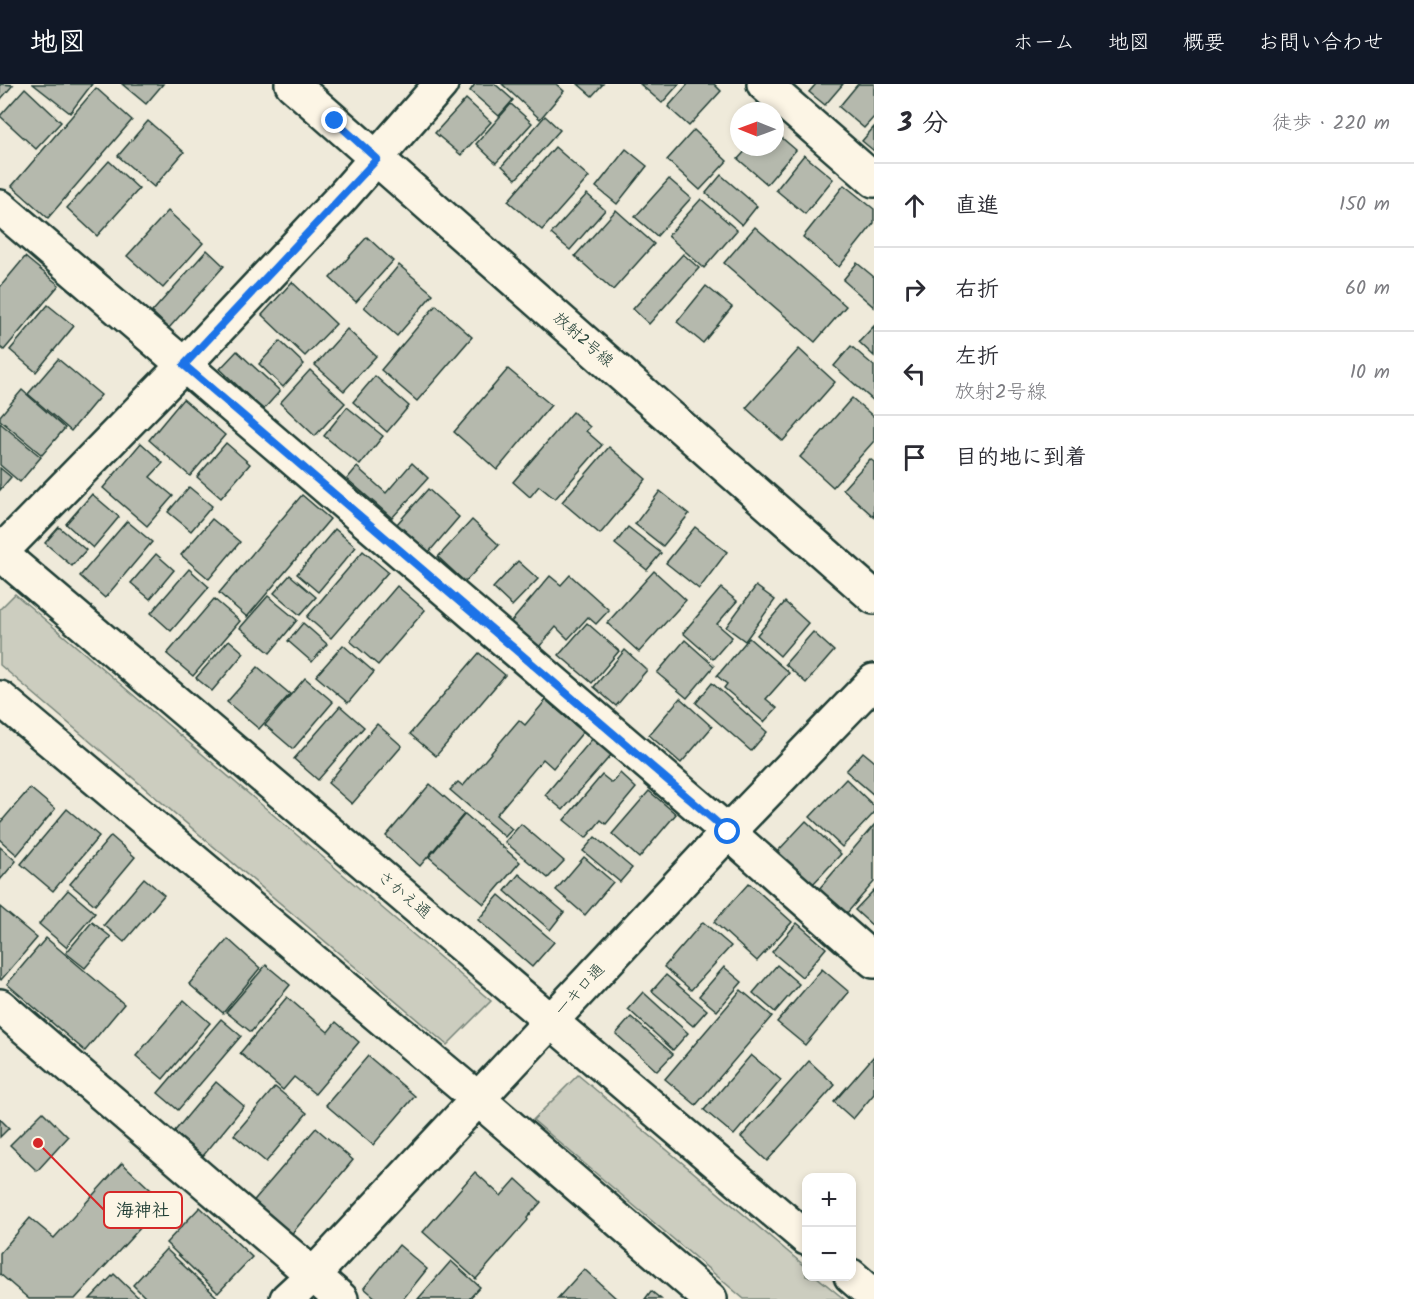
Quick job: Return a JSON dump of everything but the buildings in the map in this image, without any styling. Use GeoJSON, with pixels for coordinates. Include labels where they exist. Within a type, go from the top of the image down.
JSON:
{"type":"FeatureCollection","features":[{"type":"Feature","properties":{"kind":"street","name":"放射2号線"},"geometry":{"type":"LineString","coordinates":[[292,84],[874,597]]}},
{"type":"Feature","properties":{"kind":"street"},"geometry":{"type":"LineString","coordinates":[[0,553],[184,365],[377,159],[441,84]]}},
{"type":"Feature","properties":{"kind":"street"},"geometry":{"type":"LineString","coordinates":[[764,84],[874,180]]}},
{"type":"Feature","properties":{"kind":"street"},"geometry":{"type":"LineString","coordinates":[[0,207],[728,832],[874,961]]}},
{"type":"Feature","properties":{"kind":"street","name":"さかえ通"},"geometry":{"type":"LineString","coordinates":[[0,553],[802,1234]]}},
{"type":"Feature","properties":{"kind":"street","name":"一キロ通"},"geometry":{"type":"LineString","coordinates":[[287,1299],[313,1275],[728,832],[874,681]]}},
{"type":"Feature","properties":{"kind":"street"},"geometry":{"type":"LineString","coordinates":[[0,698],[478,1099],[710,1299]]}},
{"type":"Feature","properties":{"kind":"street"},"geometry":{"type":"LineString","coordinates":[[0,1006],[341,1299]]}},
{"type":"Feature","properties":{"kind":"street"},"geometry":{"type":"LineString","coordinates":[[856,1280],[874,1296]]}},
{"type":"Feature","properties":{"kind":"shaded area"},"geometry":{"type":"Polygon","coordinates":[[[15,594],[491,1001],[447,1045],[0,665],[0,609],[15,594]]]}},
{"type":"Feature","properties":{"kind":"shaded area"},"geometry":{"type":"Polygon","coordinates":[[[578,1075],[802,1264],[802,1281],[822,1281],[844,1299],[744,1299],[533,1120],[578,1075]]]}},
{"type":"Feature","properties":{"kind":"place","name":"海神社"},"geometry":{"type":"Point","coordinates":[38,1143]}},
{"type":"Feature","properties":{"kind":"route"},"geometry":{"type":"LineString","coordinates":[[335,121],[377,159],[184,365],[728,832]]}}]}
